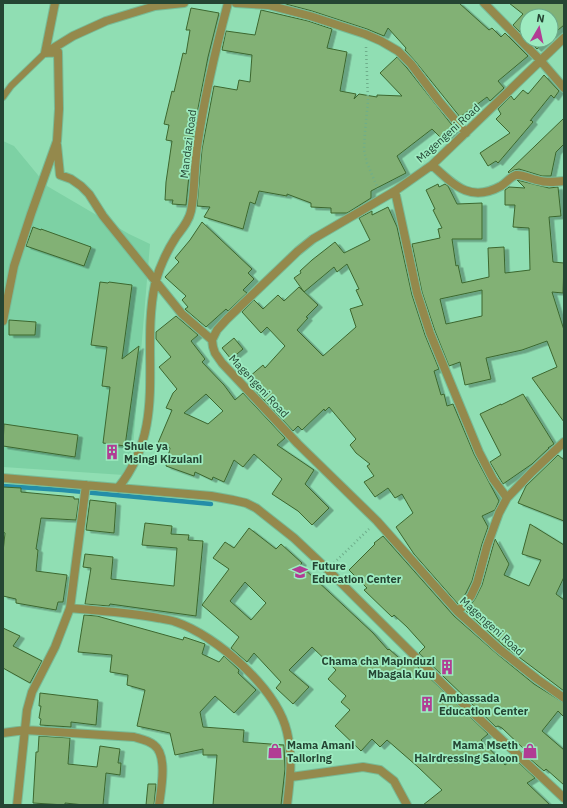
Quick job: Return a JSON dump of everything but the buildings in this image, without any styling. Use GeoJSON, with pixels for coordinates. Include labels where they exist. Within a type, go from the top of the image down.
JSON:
{"type":"FeatureCollection","features":[{"type":"Feature","properties":{"kind":"street"},"geometry":{"type":"LineString","coordinates":[[45,53],[55,3]]}},
{"type":"Feature","properties":{"kind":"street"},"geometry":{"type":"LineString","coordinates":[[45,53],[73,36],[106,21],[155,6],[184,3]]}},
{"type":"Feature","properties":{"kind":"street","name":"Mandazi Road"},"geometry":{"type":"LineString","coordinates":[[118,488],[137,458],[145,436],[150,394],[151,305],[156,282],[170,248],[184,227],[191,213],[197,148],[204,104],[212,65],[228,3]]}},
{"type":"Feature","properties":{"kind":"street"},"geometry":{"type":"LineString","coordinates":[[236,3],[268,5],[310,16],[365,34],[381,41],[398,51],[411,64],[466,133]]}},
{"type":"Feature","properties":{"kind":"street"},"geometry":{"type":"LineString","coordinates":[[484,3],[540,60],[564,88]]}},
{"type":"Feature","properties":{"kind":"street","name":"Magengeni Road"},"geometry":{"type":"LineString","coordinates":[[564,38],[432,165],[395,191],[313,239],[298,251],[227,319],[212,340],[215,353],[240,383],[298,444],[377,522],[458,612],[499,649],[564,698]]}},
{"type":"Feature","properties":{"kind":"street"},"geometry":{"type":"LineString","coordinates":[[45,53],[58,52],[57,141],[60,175],[76,182],[89,194],[103,216],[182,314],[212,340]]}},
{"type":"Feature","properties":{"kind":"street"},"geometry":{"type":"LineString","coordinates":[[3,321],[14,266],[57,141]]}},
{"type":"Feature","properties":{"kind":"street"},"geometry":{"type":"LineString","coordinates":[[432,165],[453,184],[468,192],[477,194],[500,186],[516,175],[538,181],[553,183],[564,181]]}},
{"type":"Feature","properties":{"kind":"street"},"geometry":{"type":"LineString","coordinates":[[395,191],[417,293],[430,333],[479,452],[493,479],[507,498]]}},
{"type":"Feature","properties":{"kind":"street"},"geometry":{"type":"LineString","coordinates":[[458,612],[471,596],[477,583],[487,546],[499,514],[507,498],[564,442]]}},
{"type":"Feature","properties":{"kind":"street"},"geometry":{"type":"LineString","coordinates":[[3,478],[211,496],[246,503],[256,508],[327,569],[455,696],[564,798]]}},
{"type":"Feature","properties":{"kind":"street"},"geometry":{"type":"LineString","coordinates":[[17,805],[27,710],[32,692],[55,647],[70,608],[86,484]]}},
{"type":"Feature","properties":{"kind":"street"},"geometry":{"type":"LineString","coordinates":[[70,608],[127,613],[176,622],[208,638],[230,654],[252,675],[280,711],[287,732],[291,756],[291,777],[287,805]]}},
{"type":"Feature","properties":{"kind":"street"},"geometry":{"type":"LineString","coordinates":[[3,733],[25,730],[134,737],[147,741],[159,749],[162,757],[163,768],[159,805]]}},
{"type":"Feature","properties":{"kind":"street"},"geometry":{"type":"LineString","coordinates":[[291,777],[363,767],[380,770],[394,781],[407,805]]}},
{"type":"Feature","properties":{"kind":"lane"},"geometry":{"type":"LineString","coordinates":[[3,97],[21,75],[45,53]]}},
{"type":"Feature","properties":{"kind":"path"},"geometry":{"type":"LineString","coordinates":[[365,34],[368,101],[364,132],[364,150],[367,162],[382,198]]}},
{"type":"Feature","properties":{"kind":"path"},"geometry":{"type":"LineString","coordinates":[[327,569],[377,522]]}},
{"type":"Feature","properties":{"kind":"shaded area"},"geometry":{"type":"Polygon","coordinates":[[[3,141],[14,146],[47,186],[129,234],[150,244],[133,447],[124,475],[3,467],[3,141]]]}},
{"type":"Feature","properties":{"kind":"waterway"},"geometry":{"type":"LineString","coordinates":[[3,486],[211,504]]}},
{"type":"Feature","properties":{"kind":"place","name":"Shule ya Msingi Kizuiani"},"geometry":{"type":"Point","coordinates":[112,452]}},
{"type":"Feature","properties":{"kind":"place","name":"Future Education Center"},"geometry":{"type":"Point","coordinates":[300,572]}},
{"type":"Feature","properties":{"kind":"place","name":"Chama cha Mapinduzi Mbagala Kuu"},"geometry":{"type":"Point","coordinates":[447,667]}},
{"type":"Feature","properties":{"kind":"place","name":"Ambassada Education Center"},"geometry":{"type":"Point","coordinates":[427,704]}},
{"type":"Feature","properties":{"kind":"place","name":"Mama Amani Tailoring"},"geometry":{"type":"Point","coordinates":[275,751]}},
{"type":"Feature","properties":{"kind":"place","name":"Mama Mseth Hairdressing Saloon"},"geometry":{"type":"Point","coordinates":[530,751]}}]}
